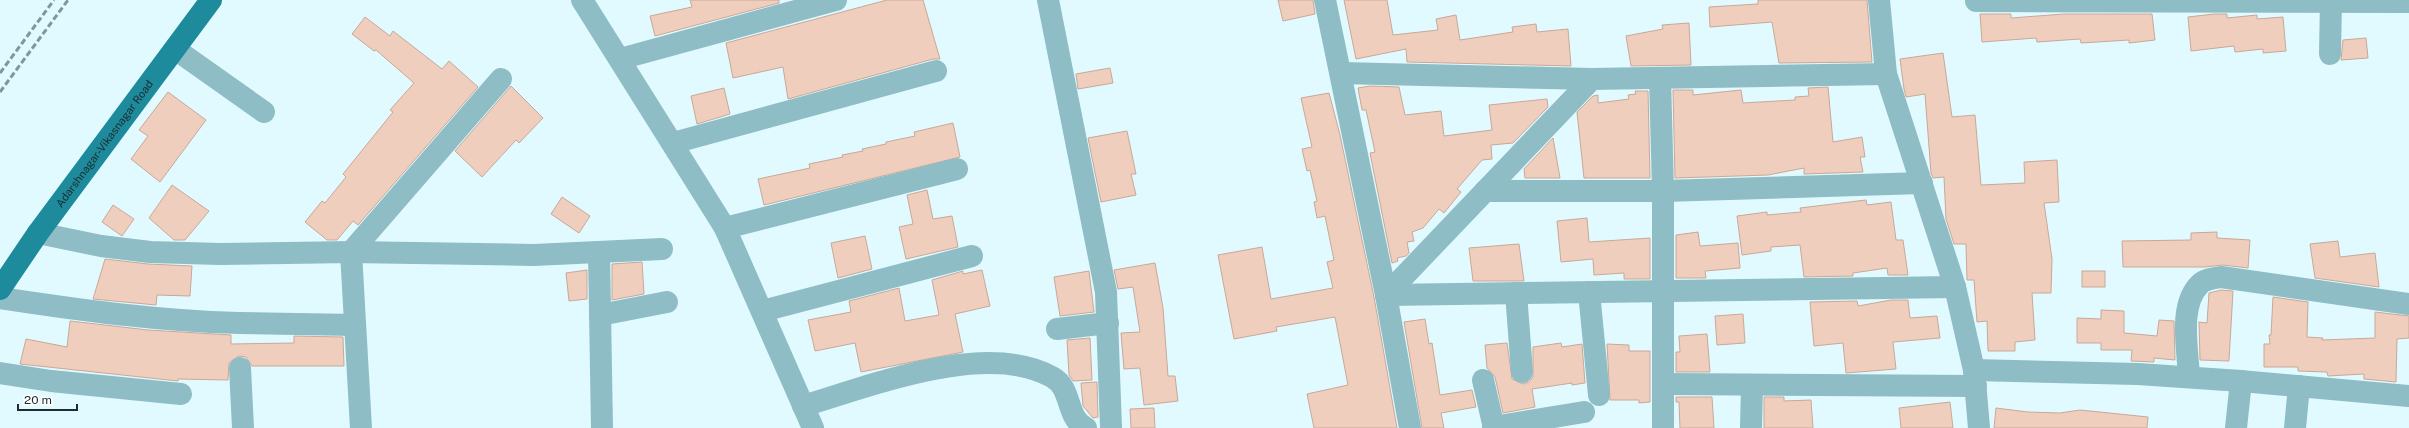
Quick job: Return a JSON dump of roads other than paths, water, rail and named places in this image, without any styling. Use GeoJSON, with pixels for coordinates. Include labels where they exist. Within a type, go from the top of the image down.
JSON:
{"type":"FeatureCollection","features":[{"type":"Feature","properties":{"kind":"main road","name":"Adarshnagar-Vikasnagar Road"},"geometry":{"type":"LineString","coordinates":[[0,289],[38,233],[211,0]]}},
{"type":"Feature","properties":{"kind":"street"},"geometry":{"type":"LineString","coordinates":[[582,0],[673,142],[724,228],[813,428]]}},
{"type":"Feature","properties":{"kind":"street"},"geometry":{"type":"LineString","coordinates":[[620,59],[836,0]]}},
{"type":"Feature","properties":{"kind":"street"},"geometry":{"type":"LineString","coordinates":[[1048,0],[1101,266],[1108,323],[1111,428]]}},
{"type":"Feature","properties":{"kind":"street"},"geometry":{"type":"LineString","coordinates":[[1325,0],[1386,295],[1410,428]]}},
{"type":"Feature","properties":{"kind":"street"},"geometry":{"type":"LineString","coordinates":[[1879,0],[1886,74],[1955,288],[1975,378],[1979,428]]}},
{"type":"Feature","properties":{"kind":"street"},"geometry":{"type":"LineString","coordinates":[[1976,1],[2409,2]]}},
{"type":"Feature","properties":{"kind":"street"},"geometry":{"type":"LineString","coordinates":[[2330,54],[2331,1]]}},
{"type":"Feature","properties":{"kind":"street"},"geometry":{"type":"LineString","coordinates":[[175,49],[264,112]]}},
{"type":"Feature","properties":{"kind":"street"},"geometry":{"type":"LineString","coordinates":[[673,142],[936,71]]}},
{"type":"Feature","properties":{"kind":"street"},"geometry":{"type":"LineString","coordinates":[[1341,73],[1592,79],[1886,74]]}},
{"type":"Feature","properties":{"kind":"street"},"geometry":{"type":"LineString","coordinates":[[1660,78],[1663,191],[1663,428]]}},
{"type":"Feature","properties":{"kind":"street"},"geometry":{"type":"LineString","coordinates":[[361,428],[351,252],[501,79]]}},
{"type":"Feature","properties":{"kind":"street"},"geometry":{"type":"LineString","coordinates":[[1386,295],[1592,79]]}},
{"type":"Feature","properties":{"kind":"street"},"geometry":{"type":"LineString","coordinates":[[724,228],[957,169]]}},
{"type":"Feature","properties":{"kind":"street"},"geometry":{"type":"LineString","coordinates":[[1485,191],[1663,191],[1922,183]]}},
{"type":"Feature","properties":{"kind":"street"},"geometry":{"type":"LineString","coordinates":[[38,233],[101,246],[150,252],[220,254],[351,252],[534,255],[662,249]]}},
{"type":"Feature","properties":{"kind":"street"},"geometry":{"type":"LineString","coordinates":[[599,252],[602,428]]}},
{"type":"Feature","properties":{"kind":"street"},"geometry":{"type":"LineString","coordinates":[[762,312],[972,256]]}},
{"type":"Feature","properties":{"kind":"street"},"geometry":{"type":"LineString","coordinates":[[2189,377],[2187,318],[2192,296],[2201,282],[2221,277],[2409,304]]}},
{"type":"Feature","properties":{"kind":"street"},"geometry":{"type":"LineString","coordinates":[[1386,295],[1955,288]]}},
{"type":"Feature","properties":{"kind":"street"},"geometry":{"type":"LineString","coordinates":[[1589,292],[1599,395]]}},
{"type":"Feature","properties":{"kind":"street"},"geometry":{"type":"LineString","coordinates":[[1516,293],[1522,372]]}},
{"type":"Feature","properties":{"kind":"street"},"geometry":{"type":"LineString","coordinates":[[0,298],[75,310],[136,316],[238,323],[355,325]]}},
{"type":"Feature","properties":{"kind":"street"},"geometry":{"type":"LineString","coordinates":[[600,315],[667,302]]}},
{"type":"Feature","properties":{"kind":"street"},"geometry":{"type":"LineString","coordinates":[[1057,329],[1108,323]]}},
{"type":"Feature","properties":{"kind":"street"},"geometry":{"type":"LineString","coordinates":[[803,406],[916,372],[952,365],[990,363],[1022,366],[1042,371],[1055,378],[1068,396],[1071,411],[1079,425],[1086,428]]}},
{"type":"Feature","properties":{"kind":"street"},"geometry":{"type":"LineString","coordinates":[[240,368],[243,428]]}},
{"type":"Feature","properties":{"kind":"street"},"geometry":{"type":"LineString","coordinates":[[0,373],[51,381],[181,394]]}},
{"type":"Feature","properties":{"kind":"street"},"geometry":{"type":"LineString","coordinates":[[1664,384],[1752,385],[1975,378],[2189,377],[2409,396]]}},
{"type":"Feature","properties":{"kind":"street"},"geometry":{"type":"LineString","coordinates":[[1483,380],[1493,427],[1584,412]]}},
{"type":"Feature","properties":{"kind":"street"},"geometry":{"type":"LineString","coordinates":[[2236,428],[2241,381]]}},
{"type":"Feature","properties":{"kind":"street"},"geometry":{"type":"LineString","coordinates":[[1750,428],[1752,385]]}},
{"type":"Feature","properties":{"kind":"street"},"geometry":{"type":"LineString","coordinates":[[2295,428],[2298,386]]}},
{"type":"Feature","properties":{"kind":"railway"},"geometry":{"type":"LineString","coordinates":[[0,73],[54,0]]}},
{"type":"Feature","properties":{"kind":"railway"},"geometry":{"type":"LineString","coordinates":[[0,92],[68,0]]}}]}
